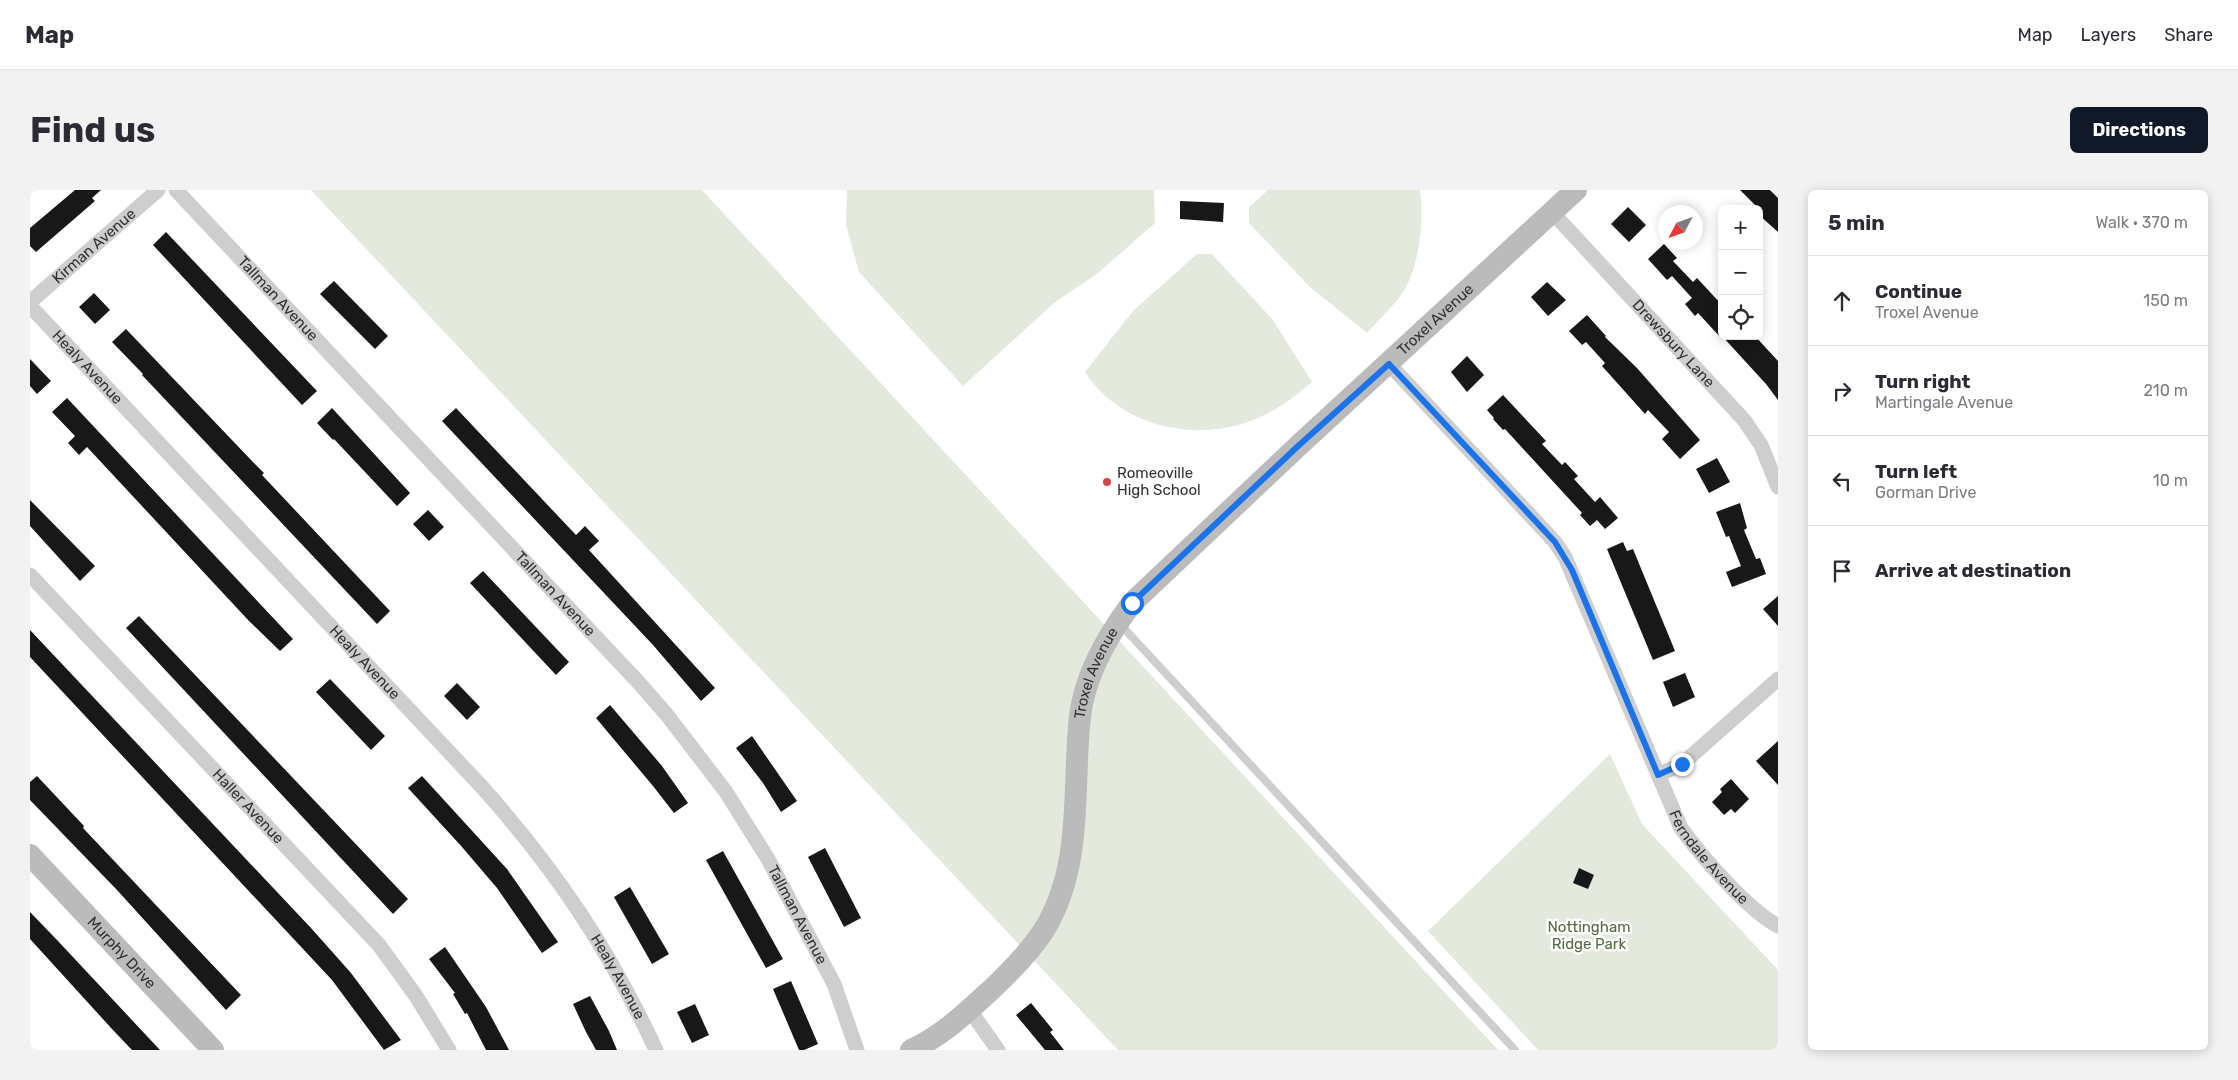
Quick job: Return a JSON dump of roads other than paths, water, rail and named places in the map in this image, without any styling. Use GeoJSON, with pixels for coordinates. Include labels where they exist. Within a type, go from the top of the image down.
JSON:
{"type":"FeatureCollection","features":[{"type":"Feature","properties":{"kind":"street","name":"Kirman Avenue"},"geometry":{"type":"LineString","coordinates":[[30,302],[158,190]]}},
{"type":"Feature","properties":{"kind":"street","name":"Tallman Avenue"},"geometry":{"type":"LineString","coordinates":[[176,190],[634,677],[667,715],[726,792],[787,891],[834,984],[857,1050]]}},
{"type":"Feature","properties":{"kind":"street","name":"Troxel Avenue"},"geometry":{"type":"LineString","coordinates":[[910,1050],[922,1045],[949,1027],[969,1010],[1014,968],[1045,929],[1063,888],[1073,849],[1080,714],[1086,687],[1098,658],[1118,622],[1132,603],[1297,447],[1576,190]]}},
{"type":"Feature","properties":{"kind":"street","name":"Drewsbury Lane"},"geometry":{"type":"LineString","coordinates":[[1552,212],[1744,420],[1761,445],[1778,487]]}},
{"type":"Feature","properties":{"kind":"street","name":"Healy Avenue"},"geometry":{"type":"LineString","coordinates":[[30,306],[468,772],[519,830],[559,880],[598,938],[639,1012],[656,1050]]}},
{"type":"Feature","properties":{"kind":"street","name":"Ferndale Avenue"},"geometry":{"type":"LineString","coordinates":[[1389,364],[1555,542],[1565,557],[1673,812],[1693,844],[1755,910],[1778,926]]}},
{"type":"Feature","properties":{"kind":"street","name":"Haller Avenue"},"geometry":{"type":"LineString","coordinates":[[30,575],[379,945],[416,996],[449,1050]]}},
{"type":"Feature","properties":{"kind":"street"},"geometry":{"type":"LineString","coordinates":[[1658,775],[1682,764],[1778,679]]}},
{"type":"Feature","properties":{"kind":"street","name":"Murphy Drive"},"geometry":{"type":"LineString","coordinates":[[30,855],[213,1050]]}},
{"type":"Feature","properties":{"kind":"street"},"geometry":{"type":"LineString","coordinates":[[969,1010],[998,1050]]}},
{"type":"Feature","properties":{"kind":"lane"},"geometry":{"type":"LineString","coordinates":[[1118,622],[1515,1050]]}},
{"type":"Feature","properties":{"kind":"place","name":"Romeoville High School"},"geometry":{"type":"Point","coordinates":[1107,482]}},
{"type":"Feature","properties":{"kind":"park label","name":"Nottingham Ridge Park"},"geometry":{"type":"Point","coordinates":[1589,936]}}]}
